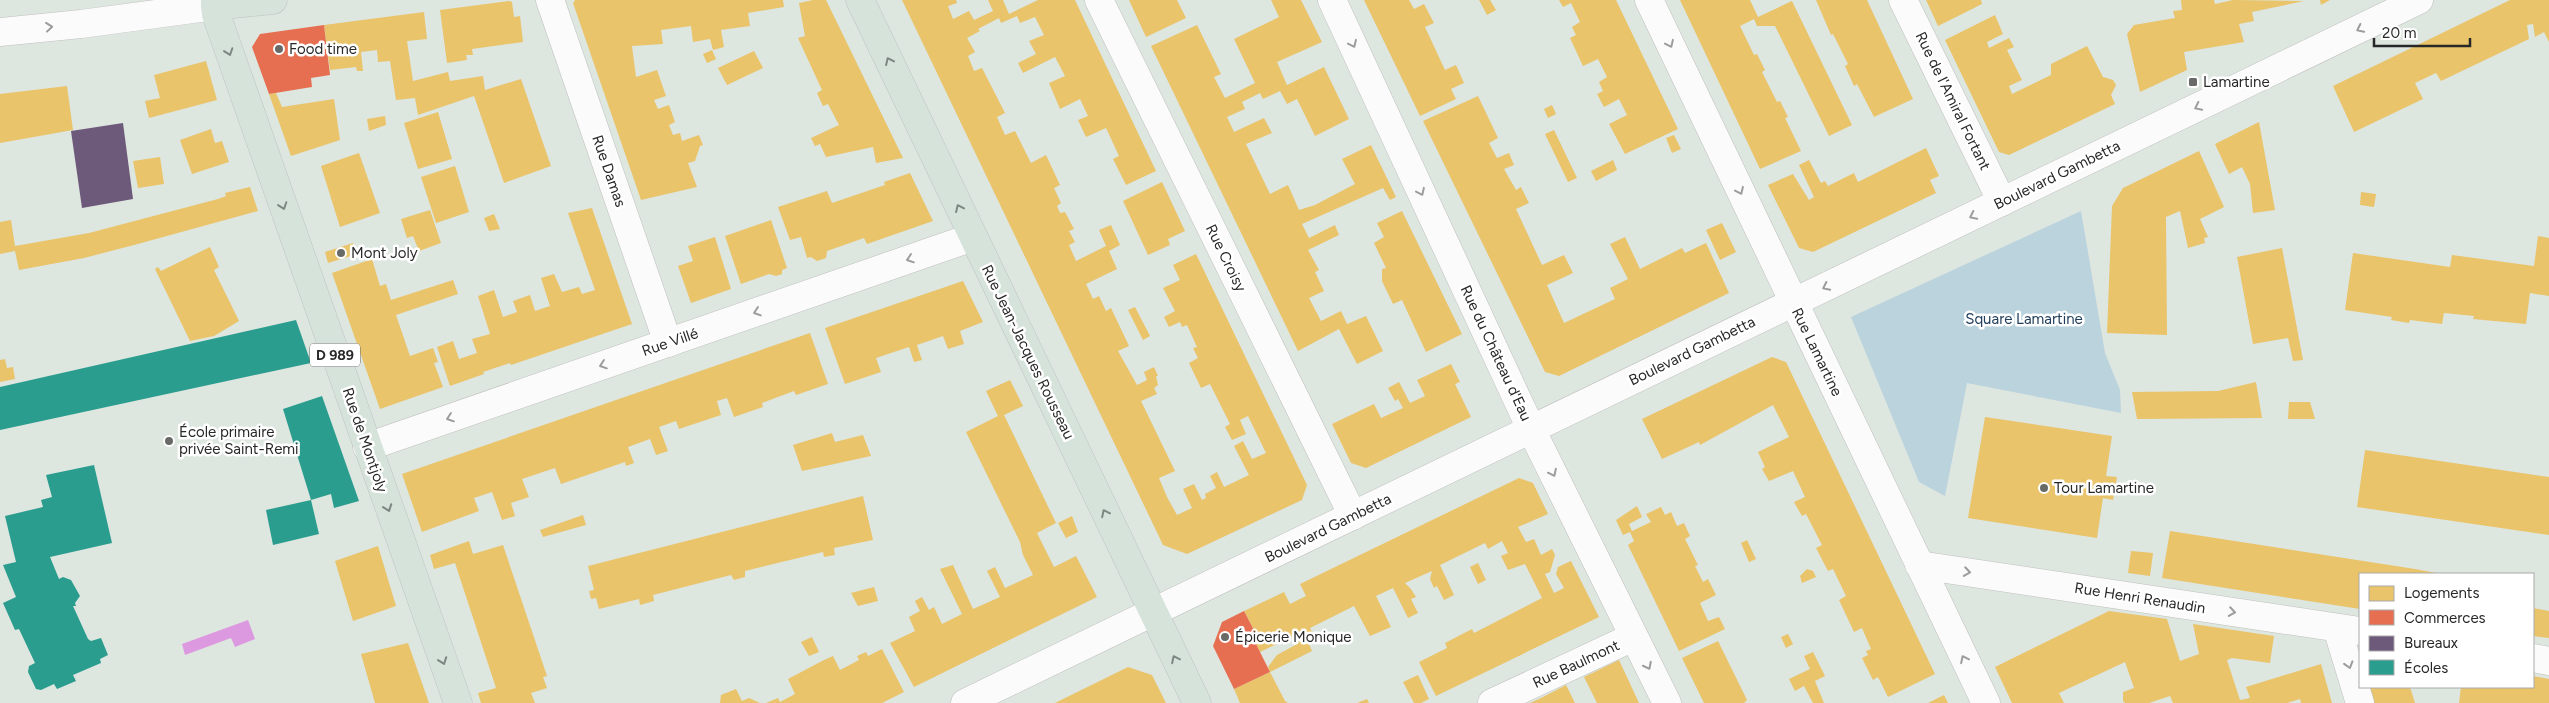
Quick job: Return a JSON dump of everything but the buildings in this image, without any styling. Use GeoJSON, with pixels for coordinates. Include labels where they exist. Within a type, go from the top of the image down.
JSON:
{"type":"FeatureCollection","features":[{"type":"Feature","properties":{"kind":"main road"},"geometry":{"type":"LineString","coordinates":[[217,2],[273,0]]}},
{"type":"Feature","properties":{"kind":"main road","name":"Rue Jean-Jacques Rousseau"},"geometry":{"type":"LineString","coordinates":[[860,0],[1197,703]]}},
{"type":"Feature","properties":{"kind":"main road","name":"Rue de Montjoly"},"geometry":{"type":"LineString","coordinates":[[217,2],[216,14],[458,703]]}},
{"type":"Feature","properties":{"kind":"street","name":"Rue Damas"},"geometry":{"type":"LineString","coordinates":[[550,0],[668,342]]}},
{"type":"Feature","properties":{"kind":"street","name":"Rue Croisy"},"geometry":{"type":"LineString","coordinates":[[1099,0],[1353,516]]}},
{"type":"Feature","properties":{"kind":"street","name":"Rue du Château d'Eau"},"geometry":{"type":"LineString","coordinates":[[1332,0],[1531,429],[1667,703]]}},
{"type":"Feature","properties":{"kind":"street","name":"Rue Lamartine"},"geometry":{"type":"LineString","coordinates":[[1649,0],[1986,703]]}},
{"type":"Feature","properties":{"kind":"street","name":"Rue de l'Amiral Fortant"},"geometry":{"type":"LineString","coordinates":[[1903,0],[2002,202]]}},
{"type":"Feature","properties":{"kind":"street","name":"Boulevard Gambetta"},"geometry":{"type":"LineString","coordinates":[[965,703],[2419,0]]}},
{"type":"Feature","properties":{"kind":"street"},"geometry":{"type":"LineString","coordinates":[[0,32],[81,24],[217,2]]}},
{"type":"Feature","properties":{"kind":"street","name":"Rue Villé"},"geometry":{"type":"LineString","coordinates":[[368,447],[973,237]]}},
{"type":"Feature","properties":{"kind":"street","name":"Rue Henri Renaudin"},"geometry":{"type":"LineString","coordinates":[[1919,565],[2349,630]]}},
{"type":"Feature","properties":{"kind":"street"},"geometry":{"type":"LineString","coordinates":[[2349,630],[2360,703]]}},
{"type":"Feature","properties":{"kind":"street","name":"Rue Baulmont"},"geometry":{"type":"LineString","coordinates":[[1492,703],[1633,637]]}},
{"type":"Feature","properties":{"kind":"street"},"geometry":{"type":"LineString","coordinates":[[2534,658],[2549,661]]}},
{"type":"Feature","properties":{"kind":"green space","name":"Square Lamartine"},"geometry":{"type":"Polygon","coordinates":[[[2081,211],[2105,353],[2120,390],[2121,413],[1967,383],[1945,496],[1919,482],[1851,317],[2081,211]]]}},
{"type":"Feature","properties":{"kind":"shaded area"},"geometry":{"type":"Polygon","coordinates":[[[248,620],[255,639],[235,647],[231,638],[185,655],[182,644],[248,620]]]}},
{"type":"Feature","properties":{"kind":"place","name":"Food time"},"geometry":{"type":"Point","coordinates":[279,49]}},
{"type":"Feature","properties":{"kind":"place","name":"Lamartine"},"geometry":{"type":"Point","coordinates":[2193,82]}},
{"type":"Feature","properties":{"kind":"place","name":"Mont Joly"},"geometry":{"type":"Point","coordinates":[341,253]}},
{"type":"Feature","properties":{"kind":"place","name":"École primaire privée Saint-Remi"},"geometry":{"type":"Point","coordinates":[169,441]}},
{"type":"Feature","properties":{"kind":"place","name":"Tour Lamartine"},"geometry":{"type":"Point","coordinates":[2044,488]}},
{"type":"Feature","properties":{"kind":"place","name":"Épicerie Monique"},"geometry":{"type":"Point","coordinates":[1225,637]}}]}
